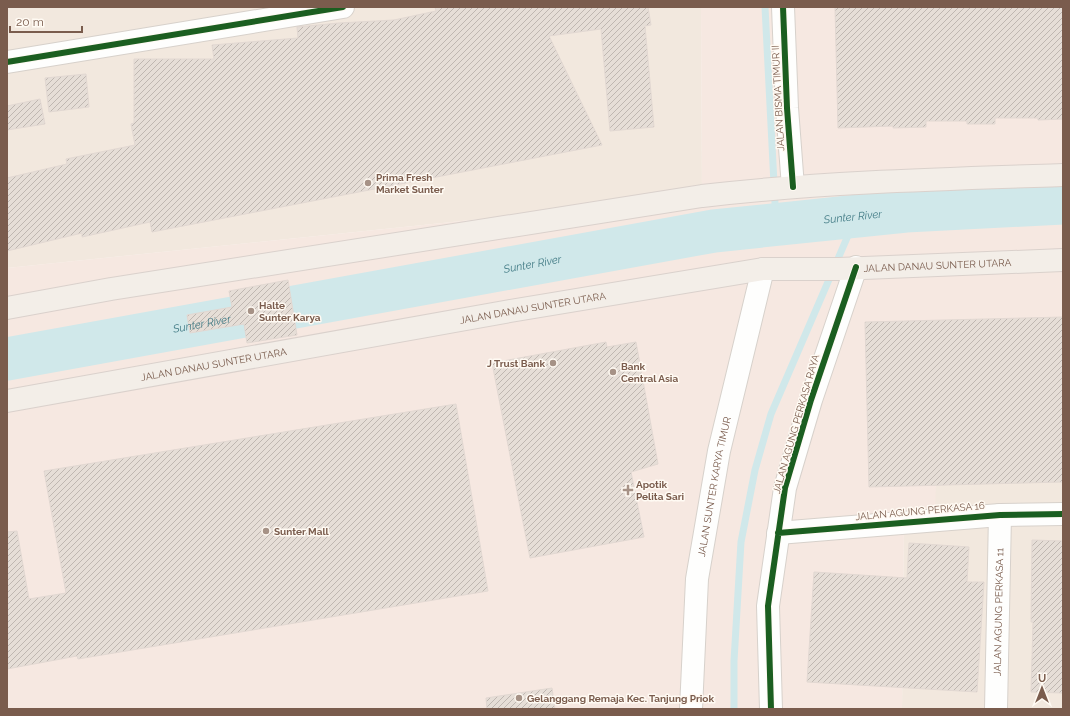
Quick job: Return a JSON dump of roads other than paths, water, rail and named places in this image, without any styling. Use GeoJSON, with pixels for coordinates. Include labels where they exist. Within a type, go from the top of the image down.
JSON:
{"type":"FeatureCollection","features":[{"type":"Feature","properties":{"kind":"main road"},"geometry":{"type":"LineString","coordinates":[[7,308],[118,288],[738,192],[788,187],[875,182],[1063,175]]}},
{"type":"Feature","properties":{"kind":"main road","name":"JALAN DANAU SUNTER UTARA"},"geometry":{"type":"LineString","coordinates":[[7,401],[510,311],[769,269],[848,268],[1063,260]]}},
{"type":"Feature","properties":{"kind":"street"},"geometry":{"type":"LineString","coordinates":[[7,62],[343,7]]}},
{"type":"Feature","properties":{"kind":"street","name":"JALAN BISMA TIMUR II"},"geometry":{"type":"LineString","coordinates":[[783,7],[788,187]]}},
{"type":"Feature","properties":{"kind":"street","name":"JALAN AGUNG PERKASA RAYA"},"geometry":{"type":"LineString","coordinates":[[771,709],[768,606],[778,533],[786,488],[848,268]]}},
{"type":"Feature","properties":{"kind":"street","name":"JALAN SUNTER KARYA TIMUR"},"geometry":{"type":"LineString","coordinates":[[691,709],[697,579],[719,451],[769,269]]}},
{"type":"Feature","properties":{"kind":"street","name":"JALAN AGUNG PERKASA 16"},"geometry":{"type":"LineString","coordinates":[[778,533],[1000,515],[1063,514]]}},
{"type":"Feature","properties":{"kind":"street","name":"JALAN AGUNG PERKASA 11"},"geometry":{"type":"LineString","coordinates":[[996,709],[1000,515]]}},
{"type":"Feature","properties":{"kind":"waterway"},"geometry":{"type":"LineString","coordinates":[[765,7],[776,223]]}},
{"type":"Feature","properties":{"kind":"waterway","name":"Sunter River"},"geometry":{"type":"LineString","coordinates":[[7,359],[714,231],[906,211],[1063,203]]}},
{"type":"Feature","properties":{"kind":"waterway"},"geometry":{"type":"LineString","coordinates":[[734,709],[734,661],[741,542],[755,470],[771,414],[856,217]]}},
{"type":"Feature","properties":{"kind":"place","name":"Prima Fresh Market Sunter"},"geometry":{"type":"Point","coordinates":[368,183]}},
{"type":"Feature","properties":{"kind":"place","name":"Halte Sunter Karya"},"geometry":{"type":"Point","coordinates":[251,311]}},
{"type":"Feature","properties":{"kind":"place","name":"J Trust Bank"},"geometry":{"type":"Point","coordinates":[553,363]}},
{"type":"Feature","properties":{"kind":"place","name":"Bank Central Asia"},"geometry":{"type":"Point","coordinates":[613,372]}},
{"type":"Feature","properties":{"kind":"place","name":"Apotik Pelita Sari"},"geometry":{"type":"Point","coordinates":[628,490]}},
{"type":"Feature","properties":{"kind":"place","name":"Sunter Mall"},"geometry":{"type":"Point","coordinates":[266,531]}},
{"type":"Feature","properties":{"kind":"place","name":"Gelanggang Remaja Kec. Tanjung Priok"},"geometry":{"type":"Point","coordinates":[519,698]}}]}
